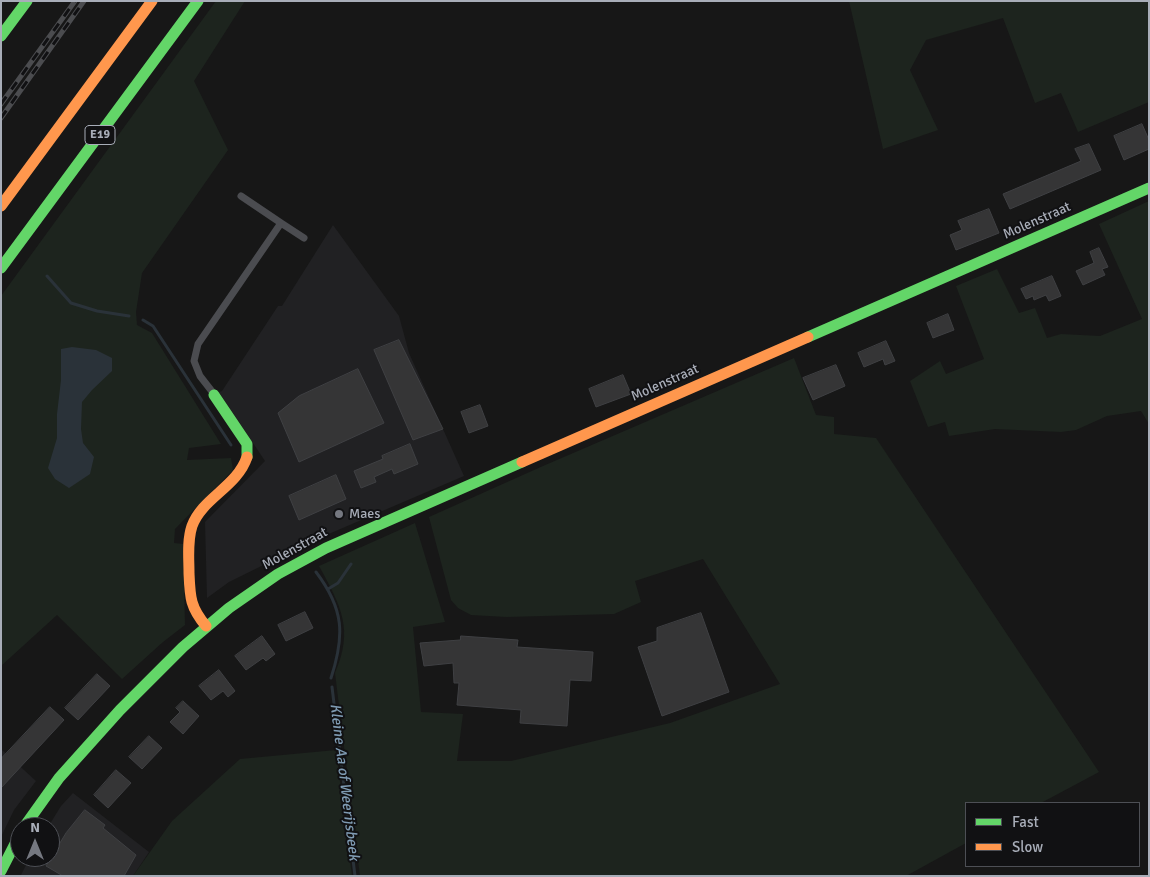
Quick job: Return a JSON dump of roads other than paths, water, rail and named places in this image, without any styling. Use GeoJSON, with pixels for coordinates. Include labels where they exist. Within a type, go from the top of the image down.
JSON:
{"type":"FeatureCollection","features":[{"type":"Feature","properties":{"kind":"main road"},"geometry":{"type":"LineString","coordinates":[[1,36],[27,1]]}},
{"type":"Feature","properties":{"kind":"main road","name":"E19"},"geometry":{"type":"LineString","coordinates":[[1,206],[152,1]]}},
{"type":"Feature","properties":{"kind":"main road","name":"E19"},"geometry":{"type":"LineString","coordinates":[[1,268],[198,1]]}},
{"type":"Feature","properties":{"kind":"main road","name":"Molenstraat"},"geometry":{"type":"LineString","coordinates":[[31,817],[47,792],[106,725],[162,666],[206,626],[260,586],[321,550],[1149,188]]}},
{"type":"Feature","properties":{"kind":"main road"},"geometry":{"type":"LineString","coordinates":[[206,626],[195,611],[190,593],[190,532],[195,520],[204,508],[247,462],[249,453],[247,444],[214,395]]}},
{"type":"Feature","properties":{"kind":"main road"},"geometry":{"type":"LineString","coordinates":[[1,871],[10,853]]}},
{"type":"Feature","properties":{"kind":"lane"},"geometry":{"type":"LineString","coordinates":[[241,196],[304,238]]}},
{"type":"Feature","properties":{"kind":"lane"},"geometry":{"type":"LineString","coordinates":[[214,395],[200,376],[194,361],[198,344],[281,223]]}},
{"type":"Feature","properties":{"kind":"waterway","name":"Kleine Aa of Weerijsbeek"},"geometry":{"type":"LineString","coordinates":[[47,276],[71,303],[97,311],[129,316]]}},
{"type":"Feature","properties":{"kind":"waterway","name":"Kleine Aa of Weerijsbeek"},"geometry":{"type":"LineString","coordinates":[[143,320],[153,326],[231,445]]}},
{"type":"Feature","properties":{"kind":"waterway"},"geometry":{"type":"LineString","coordinates":[[328,589],[338,583],[351,564]]}},
{"type":"Feature","properties":{"kind":"waterway","name":"Kleine Aa of Weerijsbeek"},"geometry":{"type":"LineString","coordinates":[[316,572],[332,598],[337,610],[339,623],[340,635],[336,663],[331,678]]}},
{"type":"Feature","properties":{"kind":"waterway","name":"Kleine Aa of Weerijsbeek"},"geometry":{"type":"LineString","coordinates":[[332,687],[355,876]]}},
{"type":"Feature","properties":{"kind":"railway"},"geometry":{"type":"LineString","coordinates":[[1,104],[75,1]]}},
{"type":"Feature","properties":{"kind":"railway"},"geometry":{"type":"LineString","coordinates":[[1,118],[84,1]]}},
{"type":"Feature","properties":{"kind":"place","name":"Maes"},"geometry":{"type":"Point","coordinates":[339,514]}}]}
